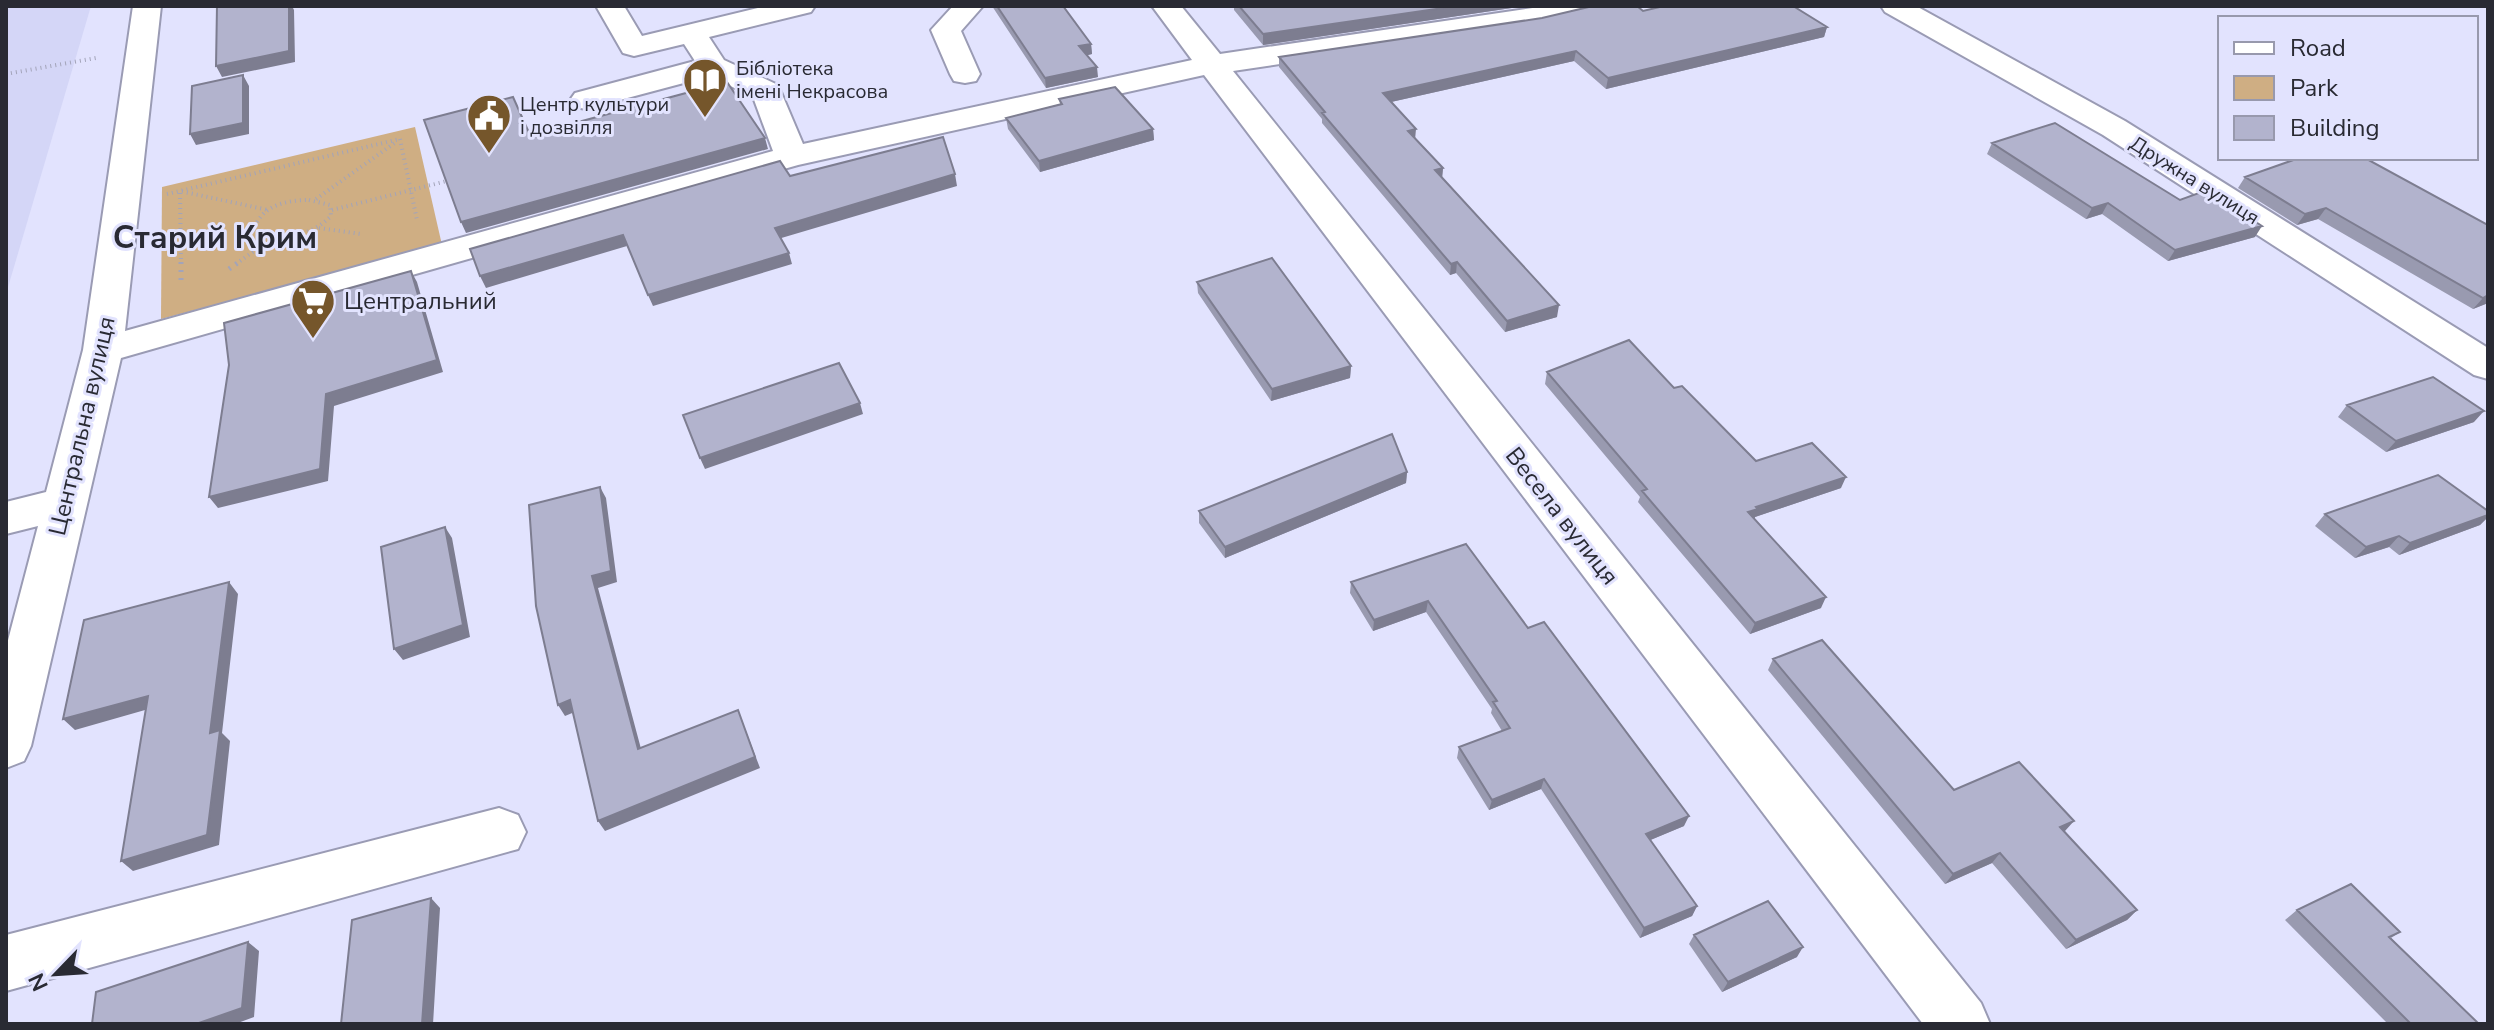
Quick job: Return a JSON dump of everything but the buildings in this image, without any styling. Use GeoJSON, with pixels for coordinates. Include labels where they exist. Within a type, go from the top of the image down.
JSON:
{"type":"FeatureCollection","features":[{"type":"Feature","properties":{"kind":"street","name":"Центральна вулиця"},"geometry":{"type":"LineString","coordinates":[[6,746],[103,350],[147,6]]}},
{"type":"Feature","properties":{"kind":"street"},"geometry":{"type":"LineString","coordinates":[[610,6],[634,47],[801,6]]}},
{"type":"Feature","properties":{"kind":"street"},"geometry":{"type":"LineString","coordinates":[[965,74],[946,30],[969,6]]}},
{"type":"Feature","properties":{"kind":"street","name":"Весела вулиця"},"geometry":{"type":"LineString","coordinates":[[1166,6],[1960,1024]]}},
{"type":"Feature","properties":{"kind":"street"},"geometry":{"type":"LineString","coordinates":[[103,350],[791,156],[1210,65],[1540,16],[1586,6]]}},
{"type":"Feature","properties":{"kind":"street","name":"Дружна вулиця"},"geometry":{"type":"LineString","coordinates":[[1895,6],[2114,128],[2488,366]]}},
{"type":"Feature","properties":{"kind":"street"},"geometry":{"type":"LineString","coordinates":[[692,33],[713,66],[767,92],[791,156]]}},
{"type":"Feature","properties":{"kind":"street"},"geometry":{"type":"LineString","coordinates":[[586,100],[713,66]]}},
{"type":"Feature","properties":{"kind":"street"},"geometry":{"type":"LineString","coordinates":[[6,518],[65,504]]}},
{"type":"Feature","properties":{"kind":"street"},"geometry":{"type":"LineString","coordinates":[[6,963],[499,832]]}},
{"type":"Feature","properties":{"kind":"path"},"geometry":{"type":"LineString","coordinates":[[6,74],[141,50]]}},
{"type":"Feature","properties":{"kind":"path"},"geometry":{"type":"LineString","coordinates":[[122,204],[400,139]]}},
{"type":"Feature","properties":{"kind":"path"},"geometry":{"type":"LineString","coordinates":[[400,139],[419,228]]}},
{"type":"Feature","properties":{"kind":"path"},"geometry":{"type":"LineString","coordinates":[[316,199],[400,139]]}},
{"type":"Feature","properties":{"kind":"path"},"geometry":{"type":"LineString","coordinates":[[332,210],[447,181]]}},
{"type":"Feature","properties":{"kind":"path"},"geometry":{"type":"LineString","coordinates":[[180,191],[268,210]]}},
{"type":"Feature","properties":{"kind":"path"},"geometry":{"type":"LineString","coordinates":[[180,191],[181,290]]}},
{"type":"Feature","properties":{"kind":"path"},"geometry":{"type":"LineString","coordinates":[[316,199],[330,205],[332,210],[331,216],[319,228],[279,241],[258,238],[253,232],[258,218],[268,210],[292,201],[316,199]]}},
{"type":"Feature","properties":{"kind":"shaded area"},"geometry":{"type":"Polygon","coordinates":[[[6,6],[91,6],[6,294],[6,6]]]}},
{"type":"Feature","properties":{"kind":"green space"},"geometry":{"type":"Polygon","coordinates":[[[415,127],[442,245],[161,319],[162,187],[415,127]]]}},
{"type":"Feature","properties":{"kind":"place","name":"Бібліотека імені Некрасова"},"geometry":{"type":"Point","coordinates":[705,119]}},
{"type":"Feature","properties":{"kind":"place","name":"Центр культури і дозвілля"},"geometry":{"type":"Point","coordinates":[489,155]}},
{"type":"Feature","properties":{"kind":"place","name":"Центральний"},"geometry":{"type":"Point","coordinates":[313,340]}},
{"type":"Feature","properties":{"kind":"district","name":"Старий Крим"},"geometry":{"type":"Point","coordinates":[215,237]}}]}
